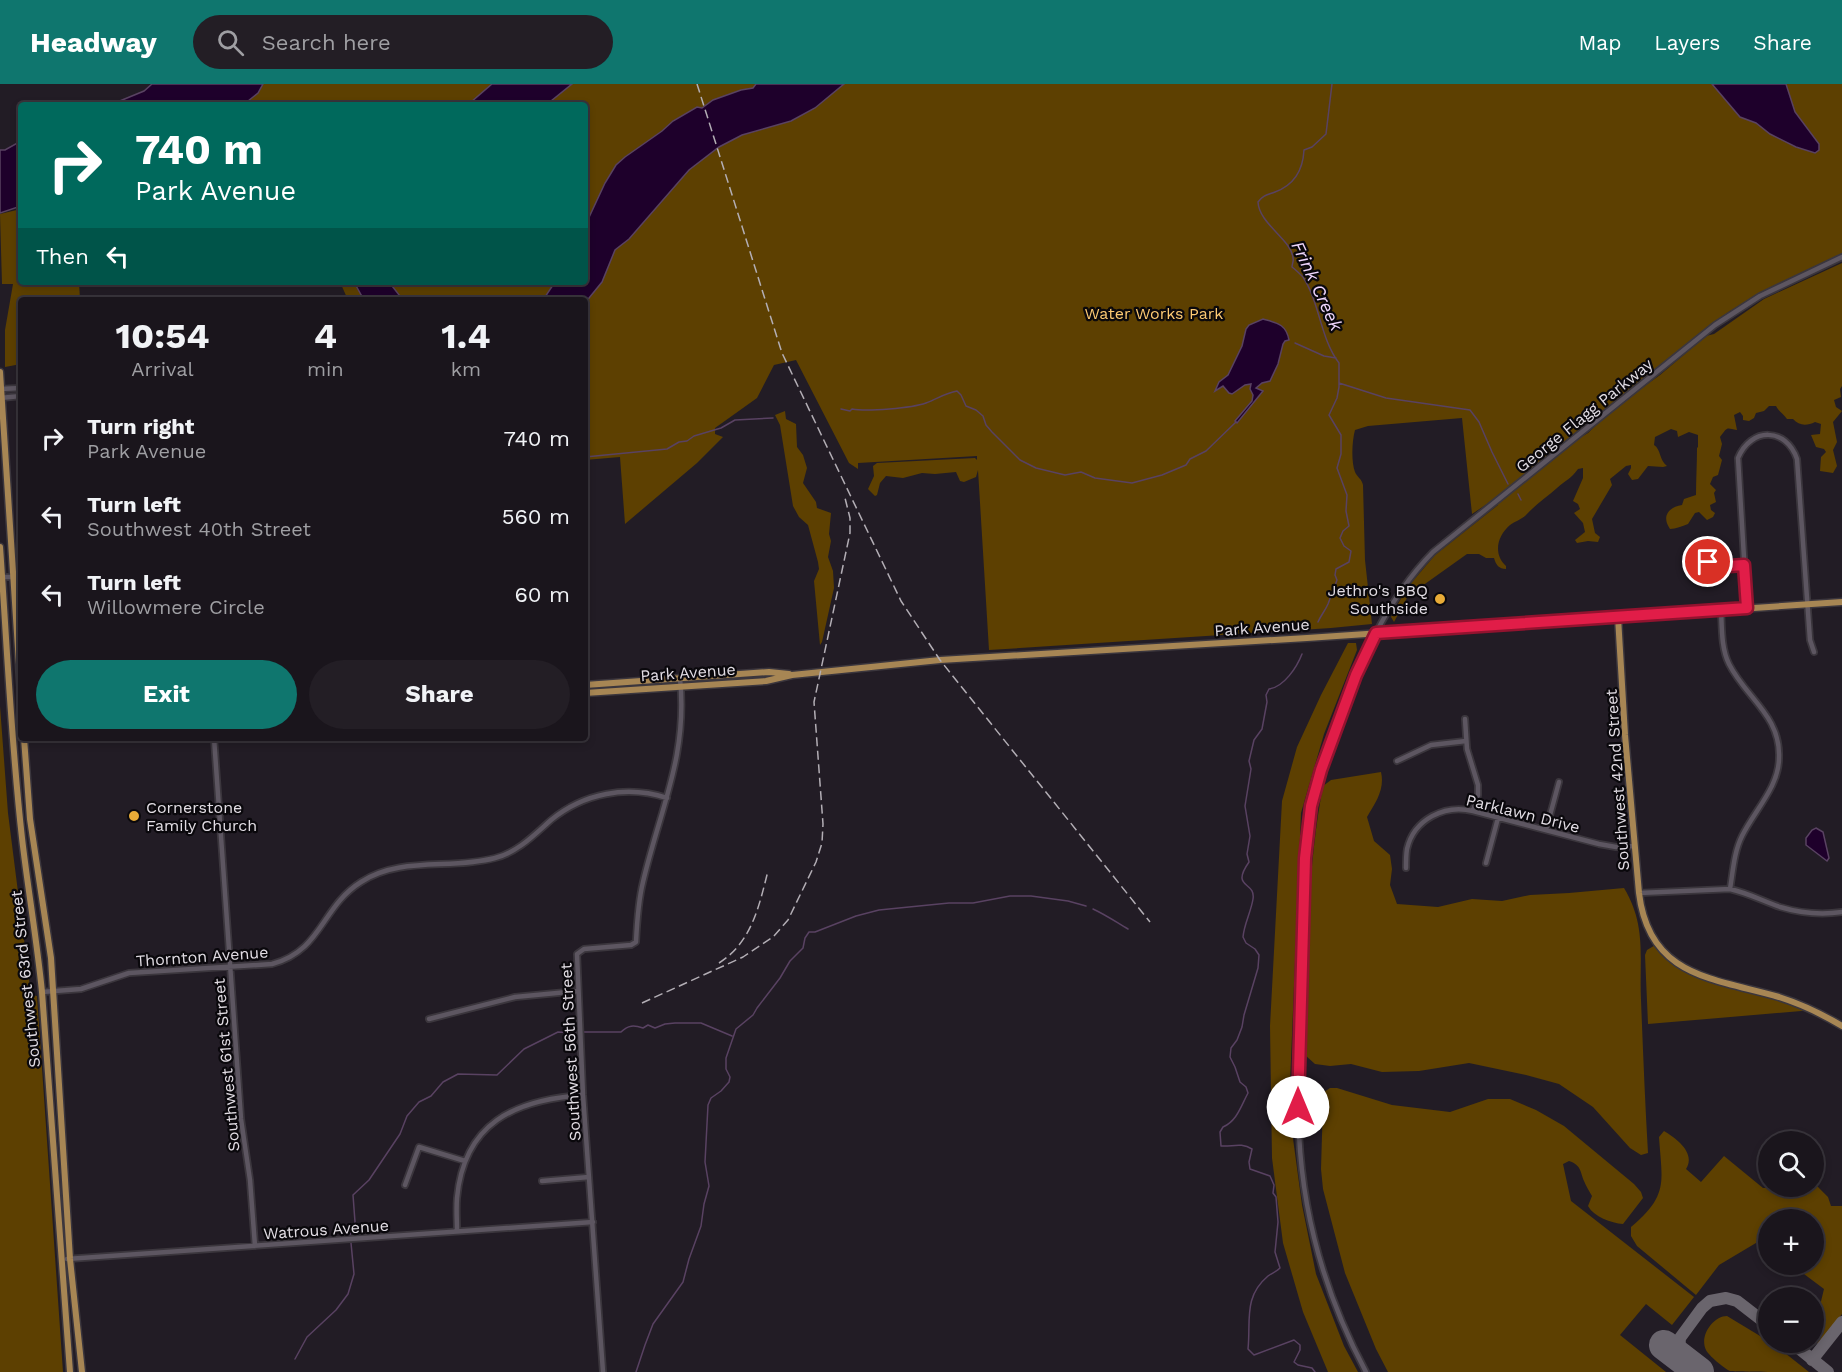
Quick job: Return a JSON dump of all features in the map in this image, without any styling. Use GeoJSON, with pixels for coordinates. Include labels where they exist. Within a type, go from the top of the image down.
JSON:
{"type":"FeatureCollection","features":[{"type":"Feature","properties":{"kind":"main road"},"geometry":{"type":"LineString","coordinates":[[0,372],[18,651]]}},
{"type":"Feature","properties":{"kind":"main road","name":"Southwest 63rd Street"},"geometry":{"type":"LineString","coordinates":[[0,547],[12,730],[22,838],[38,946],[42,993],[70,1372]]}},
{"type":"Feature","properties":{"kind":"main road","name":"Park Avenue"},"geometry":{"type":"LineString","coordinates":[[588,693],[766,681],[792,675],[940,660],[1842,602]]}},
{"type":"Feature","properties":{"kind":"main road","name":"Southwest 42nd Street"},"geometry":{"type":"LineString","coordinates":[[1618,616],[1625,735],[1639,894],[1644,919],[1653,939],[1667,956],[1688,971],[1705,978],[1789,1001],[1813,1010],[1842,1026]]}},
{"type":"Feature","properties":{"kind":"main road","name":"Park Avenue"},"geometry":{"type":"LineString","coordinates":[[588,685],[769,672],[792,675]]}},
{"type":"Feature","properties":{"kind":"main road"},"geometry":{"type":"LineString","coordinates":[[12,722],[18,721]]}},
{"type":"Feature","properties":{"kind":"main road"},"geometry":{"type":"LineString","coordinates":[[12,730],[18,730]]}},
{"type":"Feature","properties":{"kind":"main road","name":"Southwest 63rd Street"},"geometry":{"type":"LineString","coordinates":[[24,741],[30,819],[51,958],[70,1259],[82,1372]]}},
{"type":"Feature","properties":{"kind":"street","name":"George Flagg Parkway"},"geometry":{"type":"LineString","coordinates":[[1366,1372],[1349,1339],[1331,1295],[1314,1237],[1301,1160],[1298,1082],[1305,858],[1311,806],[1321,770],[1356,675],[1401,589],[1433,552],[1737,309],[1842,257]]}},
{"type":"Feature","properties":{"kind":"street"},"geometry":{"type":"LineString","coordinates":[[1,389],[18,388]]}},
{"type":"Feature","properties":{"kind":"street"},"geometry":{"type":"LineString","coordinates":[[1,397],[18,396]]}},
{"type":"Feature","properties":{"kind":"street"},"geometry":{"type":"LineString","coordinates":[[1747,608],[1738,458],[1750,440],[1768,435],[1780,437],[1788,443],[1797,459],[1810,640],[1814,652]]}},
{"type":"Feature","properties":{"kind":"street"},"geometry":{"type":"LineString","coordinates":[[1707,543],[1708,562],[1711,566],[1744,565]]}},
{"type":"Feature","properties":{"kind":"street"},"geometry":{"type":"LineString","coordinates":[[2,578],[18,577]]}},
{"type":"Feature","properties":{"kind":"street"},"geometry":{"type":"LineString","coordinates":[[1721,610],[1726,658],[1735,675],[1771,720],[1780,756],[1777,776],[1738,846],[1730,889]]}},
{"type":"Feature","properties":{"kind":"street","name":"Southwest 56th Street"},"geometry":{"type":"LineString","coordinates":[[603,1372],[583,1095],[577,958],[579,951],[584,949],[631,945],[636,942],[642,884],[680,746],[683,713],[680,678]]}},
{"type":"Feature","properties":{"kind":"street"},"geometry":{"type":"LineString","coordinates":[[1465,719],[1469,758],[1478,785],[1478,795],[1473,811]]}},
{"type":"Feature","properties":{"kind":"street","name":"Southwest 61st Street"},"geometry":{"type":"LineString","coordinates":[[214,741],[241,1119],[250,1180],[255,1246]]}},
{"type":"Feature","properties":{"kind":"street"},"geometry":{"type":"LineString","coordinates":[[1397,761],[1431,746],[1466,741]]}},
{"type":"Feature","properties":{"kind":"street"},"geometry":{"type":"LineString","coordinates":[[1546,830],[1559,782]]}},
{"type":"Feature","properties":{"kind":"street","name":"Thornton Avenue"},"geometry":{"type":"LineString","coordinates":[[42,993],[91,987],[129,973],[272,964],[296,954],[310,943],[345,894],[361,881],[378,873],[407,866],[481,861],[498,857],[521,846],[568,808],[598,795],[630,791],[652,793],[667,798]]}},
{"type":"Feature","properties":{"kind":"street","name":"Parklawn Drive"},"geometry":{"type":"LineString","coordinates":[[1406,868],[1406,853],[1411,838],[1423,822],[1431,816],[1456,809],[1473,811],[1608,846],[1635,846]]}},
{"type":"Feature","properties":{"kind":"street"},"geometry":{"type":"LineString","coordinates":[[1486,863],[1498,818]]}},
{"type":"Feature","properties":{"kind":"street"},"geometry":{"type":"LineString","coordinates":[[1639,894],[1730,889],[1792,910],[1821,913],[1842,912]]}},
{"type":"Feature","properties":{"kind":"street"},"geometry":{"type":"LineString","coordinates":[[429,1019],[515,996],[578,991]]}},
{"type":"Feature","properties":{"kind":"street"},"geometry":{"type":"LineString","coordinates":[[457,1231],[457,1199],[465,1161],[473,1144],[482,1133],[491,1124],[529,1104],[548,1099],[583,1095]]}},
{"type":"Feature","properties":{"kind":"street"},"geometry":{"type":"LineString","coordinates":[[405,1185],[419,1147],[465,1161]]}},
{"type":"Feature","properties":{"kind":"street"},"geometry":{"type":"LineString","coordinates":[[542,1181],[589,1177]]}},
{"type":"Feature","properties":{"kind":"street","name":"Watrous Avenue"},"geometry":{"type":"LineString","coordinates":[[62,1259],[592,1222]]}},
{"type":"Feature","properties":{"kind":"green space","name":"Water Works Park"},"geometry":{"type":"Polygon","coordinates":[[[247,84],[1842,84],[1842,254],[1784,281],[1730,311],[1588,422],[1499,496],[1472,514],[1462,418],[1368,426],[1355,430],[1353,462],[1355,472],[1363,485],[1365,560],[1372,624],[989,650],[978,470],[976,477],[964,482],[960,481],[956,472],[922,473],[903,478],[886,476],[880,483],[877,495],[875,496],[868,489],[874,476],[873,466],[877,463],[975,458],[977,460],[977,456],[858,463],[858,469],[849,463],[796,360],[774,365],[757,398],[715,428],[715,434],[723,437],[697,463],[625,524],[620,457],[588,460],[588,297],[347,297],[341,285],[588,285],[588,102],[227,102],[247,84]]]}},
{"type":"Feature","properties":{"kind":"green space"},"geometry":{"type":"Polygon","coordinates":[[[18,210],[18,285],[79,285],[80,297],[18,297],[18,365],[5,367],[5,330],[13,284],[2,284],[0,214],[18,210]]]}},
{"type":"Feature","properties":{"kind":"green space"},"geometry":{"type":"Polygon","coordinates":[[[1842,263],[1842,386],[1841,397],[1834,400],[1836,407],[1842,411],[1833,422],[1837,442],[1833,450],[1837,466],[1833,473],[1820,471],[1821,457],[1826,452],[1816,447],[1811,435],[1820,434],[1821,424],[1815,422],[1803,425],[1793,419],[1787,419],[1776,406],[1769,406],[1764,411],[1756,413],[1749,421],[1743,420],[1740,412],[1734,415],[1737,430],[1727,429],[1720,437],[1722,444],[1719,456],[1722,460],[1718,475],[1713,477],[1710,484],[1716,490],[1714,493],[1716,502],[1710,505],[1711,510],[1715,513],[1713,517],[1707,520],[1699,512],[1695,513],[1688,524],[1670,529],[1666,516],[1670,510],[1682,505],[1684,499],[1696,495],[1698,447],[1698,435],[1689,432],[1678,437],[1677,431],[1671,429],[1655,437],[1654,445],[1667,466],[1648,466],[1638,479],[1632,480],[1628,474],[1631,465],[1626,466],[1610,479],[1612,485],[1592,519],[1595,533],[1600,537],[1598,542],[1577,543],[1575,540],[1585,532],[1583,523],[1574,513],[1580,509],[1573,501],[1583,478],[1583,468],[1578,469],[1502,534],[1498,551],[1506,569],[1498,566],[1494,558],[1467,554],[1408,596],[1394,622],[1391,617],[1406,589],[1435,555],[1576,440],[1588,433],[1614,408],[1660,375],[1706,336],[1714,334],[1764,299],[1842,263]]]}},
{"type":"Feature","properties":{"kind":"green space"},"geometry":{"type":"Polygon","coordinates":[[[785,411],[786,419],[796,424],[797,447],[803,455],[807,468],[803,483],[816,502],[817,508],[831,513],[829,534],[831,541],[828,557],[833,571],[834,588],[820,645],[814,581],[819,569],[818,562],[808,525],[799,517],[793,506],[780,425],[775,415],[785,411]]]}},
{"type":"Feature","properties":{"kind":"green space"},"geometry":{"type":"Polygon","coordinates":[[[1348,643],[1356,643],[1357,650],[1324,734],[1301,813],[1289,1109],[1302,1205],[1316,1274],[1344,1346],[1358,1372],[1328,1372],[1303,1312],[1283,1243],[1272,1158],[1270,1026],[1282,801],[1297,747],[1348,643]]]}},
{"type":"Feature","properties":{"kind":"green space"},"geometry":{"type":"Polygon","coordinates":[[[0,706],[8,813],[31,995],[37,996],[63,1372],[0,1372],[0,706]]]}},
{"type":"Feature","properties":{"kind":"green space"},"geometry":{"type":"Polygon","coordinates":[[[1381,772],[1381,790],[1367,817],[1374,841],[1390,855],[1392,869],[1390,885],[1397,904],[1438,907],[1472,899],[1502,901],[1530,895],[1624,888],[1639,929],[1648,1153],[1641,1155],[1630,1148],[1593,1107],[1559,1084],[1469,1063],[1419,1071],[1382,1072],[1351,1064],[1330,1066],[1315,1064],[1305,1055],[1310,886],[1323,786],[1331,780],[1381,772]]]}},
{"type":"Feature","properties":{"kind":"green space"},"geometry":{"type":"Polygon","coordinates":[[[1657,944],[1688,971],[1813,1010],[1648,1024],[1645,955],[1647,950],[1657,944]]]}},
{"type":"Feature","properties":{"kind":"green space"},"geometry":{"type":"Polygon","coordinates":[[[1330,1088],[1337,1088],[1392,1105],[1450,1112],[1488,1099],[1510,1099],[1564,1126],[1634,1184],[1643,1198],[1623,1224],[1613,1222],[1603,1219],[1588,1206],[1592,1196],[1578,1166],[1569,1161],[1563,1164],[1571,1201],[1694,1297],[1672,1325],[1646,1304],[1620,1335],[1666,1372],[1388,1372],[1376,1349],[1345,1273],[1323,1189],[1321,1169],[1323,1101],[1324,1092],[1330,1088]]]}},
{"type":"Feature","properties":{"kind":"green space"},"geometry":{"type":"Polygon","coordinates":[[[1664,1131],[1684,1147],[1689,1157],[1686,1169],[1701,1182],[1724,1156],[1758,1184],[1758,1197],[1824,1197],[1824,1193],[1831,1206],[1842,1206],[1842,1314],[1824,1336],[1824,1287],[1805,1275],[1824,1275],[1824,1209],[1758,1209],[1758,1242],[1719,1265],[1696,1295],[1637,1246],[1631,1236],[1631,1227],[1652,1206],[1660,1187],[1659,1137],[1664,1131]]]}},
{"type":"Feature","properties":{"kind":"green space"},"geometry":{"type":"Polygon","coordinates":[[[1727,1316],[1758,1335],[1758,1353],[1785,1353],[1809,1372],[1730,1371],[1724,1368],[1707,1352],[1704,1345],[1706,1333],[1712,1323],[1727,1316]]]}},
{"type":"Feature","properties":{"kind":"shaded area"},"geometry":{"type":"Polygon","coordinates":[[[152,84],[263,84],[258,93],[247,102],[117,102],[144,91],[152,84]]]}},
{"type":"Feature","properties":{"kind":"shaded area"},"geometry":{"type":"Polygon","coordinates":[[[492,84],[572,84],[550,102],[471,102],[492,84]]]}},
{"type":"Feature","properties":{"kind":"shaded area"},"geometry":{"type":"Polygon","coordinates":[[[756,84],[844,84],[815,108],[791,121],[742,135],[719,147],[689,170],[629,239],[615,250],[602,282],[588,299],[588,297],[545,297],[553,285],[588,285],[588,220],[616,165],[673,121],[697,107],[702,108],[713,100],[753,88],[756,84]]]}},
{"type":"Feature","properties":{"kind":"shaded area"},"geometry":{"type":"Polygon","coordinates":[[[1712,84],[1786,84],[1795,112],[1819,144],[1819,150],[1815,153],[1796,147],[1770,134],[1756,123],[1740,117],[1712,84]]]}},
{"type":"Feature","properties":{"kind":"shaded area"},"geometry":{"type":"Polygon","coordinates":[[[18,143],[18,207],[0,213],[0,150],[5,150],[18,143]]]}},
{"type":"Feature","properties":{"kind":"shaded area"},"geometry":{"type":"Polygon","coordinates":[[[356,285],[391,285],[401,297],[362,297],[356,285]]]}},
{"type":"Feature","properties":{"kind":"shaded area"},"geometry":{"type":"Polygon","coordinates":[[[1263,319],[1283,327],[1289,340],[1283,344],[1278,364],[1270,381],[1256,388],[1263,391],[1237,423],[1235,421],[1252,401],[1251,384],[1245,385],[1232,394],[1223,386],[1215,391],[1219,382],[1228,375],[1242,346],[1246,329],[1249,325],[1263,319]]]}},
{"type":"Feature","properties":{"kind":"shaded area"},"geometry":{"type":"Polygon","coordinates":[[[1816,828],[1823,832],[1829,858],[1827,861],[1806,845],[1806,838],[1816,828]]]}},
{"type":"Feature","properties":{"kind":"waterway","name":"Frink Creek"},"geometry":{"type":"LineString","coordinates":[[1318,622],[1337,580],[1336,569],[1349,562],[1351,551],[1344,546],[1340,538],[1349,526],[1346,511],[1347,495],[1337,468],[1341,454],[1341,435],[1329,415],[1337,398],[1339,363],[1328,343],[1309,287],[1303,277],[1292,267],[1291,251],[1264,218],[1258,202],[1292,181],[1302,164],[1304,150],[1312,147],[1326,134],[1332,84]]}},
{"type":"Feature","properties":{"kind":"waterway"},"geometry":{"type":"LineString","coordinates":[[1295,343],[1324,356],[1336,358]]}},
{"type":"Feature","properties":{"kind":"waterway"},"geometry":{"type":"LineString","coordinates":[[1339,383],[1386,398],[1470,410],[1479,422],[1508,484]]}},
{"type":"Feature","properties":{"kind":"waterway"},"geometry":{"type":"LineString","coordinates":[[841,409],[878,410],[911,406],[957,391],[966,406],[983,416],[986,425],[1020,460],[1036,468],[1065,475],[1081,472],[1095,478],[1132,483],[1162,475],[1186,465],[1190,459],[1206,451],[1236,422]]}},
{"type":"Feature","properties":{"kind":"waterway"},"geometry":{"type":"LineString","coordinates":[[588,457],[667,449],[694,436],[721,428],[735,420],[773,418]]}},
{"type":"Feature","properties":{"kind":"waterway"},"geometry":{"type":"LineString","coordinates":[[1518,494],[1521,500]]}},
{"type":"Feature","properties":{"kind":"waterway","name":"Frink Creek"},"geometry":{"type":"LineString","coordinates":[[1302,654],[1289,676],[1280,685],[1269,689],[1266,695],[1267,702],[1262,729],[1254,740],[1249,761],[1251,769],[1245,806],[1250,836],[1247,854],[1249,862],[1242,877],[1251,889],[1253,899],[1243,937],[1259,955],[1258,968],[1242,1027],[1231,1048],[1230,1057],[1240,1082],[1246,1087],[1248,1093],[1235,1117],[1220,1132],[1221,1146],[1240,1145],[1252,1149],[1250,1169],[1270,1176],[1276,1197],[1278,1222],[1275,1252],[1280,1268],[1260,1284],[1251,1301],[1248,1349],[1254,1355],[1294,1340],[1300,1345],[1294,1362],[1312,1368],[1315,1372]]}},
{"type":"Feature","properties":{"kind":"waterway"},"geometry":{"type":"LineString","coordinates":[[636,1372],[653,1324],[683,1282],[701,1226],[709,1186],[705,1162],[708,1105],[711,1098],[729,1082],[726,1058],[736,1029],[753,1015],[790,961],[803,948],[809,932],[879,910],[973,903],[1010,896],[1031,896],[1086,906]]}},
{"type":"Feature","properties":{"kind":"waterway"},"geometry":{"type":"LineString","coordinates":[[1093,909],[1128,929]]}},
{"type":"Feature","properties":{"kind":"waterway"},"geometry":{"type":"LineString","coordinates":[[584,1032],[621,1032],[631,1026],[643,1028],[648,1025],[655,1028],[665,1024],[701,1023],[732,1036]]}},
{"type":"Feature","properties":{"kind":"waterway"},"geometry":{"type":"LineString","coordinates":[[350,1235],[355,1222],[353,1195],[369,1180],[400,1134],[407,1116],[419,1102],[431,1096],[443,1082],[458,1074],[497,1075],[524,1049],[558,1032],[576,1033]]}},
{"type":"Feature","properties":{"kind":"waterway"},"geometry":{"type":"LineString","coordinates":[[295,1359],[307,1337],[336,1310],[348,1294],[354,1274],[351,1243]]}},
{"type":"Feature","properties":{"kind":"taxiway"},"geometry":{"type":"LineString","coordinates":[[1689,1365],[1679,1351],[1680,1338],[1702,1308],[1710,1301],[1726,1298],[1737,1301],[1758,1317]]}},
{"type":"Feature","properties":{"kind":"taxiway"},"geometry":{"type":"LineString","coordinates":[[1812,1360],[1842,1322]]}},
{"type":"Feature","properties":{"kind":"taxiway"},"geometry":{"type":"LineString","coordinates":[[1805,1353],[1828,1372]]}},
{"type":"Feature","properties":{"kind":"runway"},"geometry":{"type":"LineString","coordinates":[[1664,1345],[1699,1372]]}},
{"type":"Feature","properties":{"kind":"railway"},"geometry":{"type":"LineString","coordinates":[[697,84],[782,353],[901,601],[940,660],[1150,922]]}},
{"type":"Feature","properties":{"kind":"railway"},"geometry":{"type":"LineString","coordinates":[[642,1003],[743,957],[773,937],[788,920],[816,862],[822,843],[823,824],[814,702],[850,533],[850,518],[845,498]]}},
{"type":"Feature","properties":{"kind":"railway"},"geometry":{"type":"LineString","coordinates":[[719,963],[739,945],[747,934],[757,910],[768,871]]}},
{"type":"Feature","properties":{"kind":"place","name":"Jethro's BBQ Southside"},"geometry":{"type":"Point","coordinates":[1440,599]}},
{"type":"Feature","properties":{"kind":"place","name":"Cornerstone Family Church"},"geometry":{"type":"Point","coordinates":[134,816]}},
{"type":"Feature","properties":{"kind":"route"},"geometry":{"type":"LineString","coordinates":[[1298,1107],[1305,858],[1311,806],[1321,770],[1356,675],[1376,633],[1747,608],[1744,565],[1714,567],[1708,562]]}}]}
